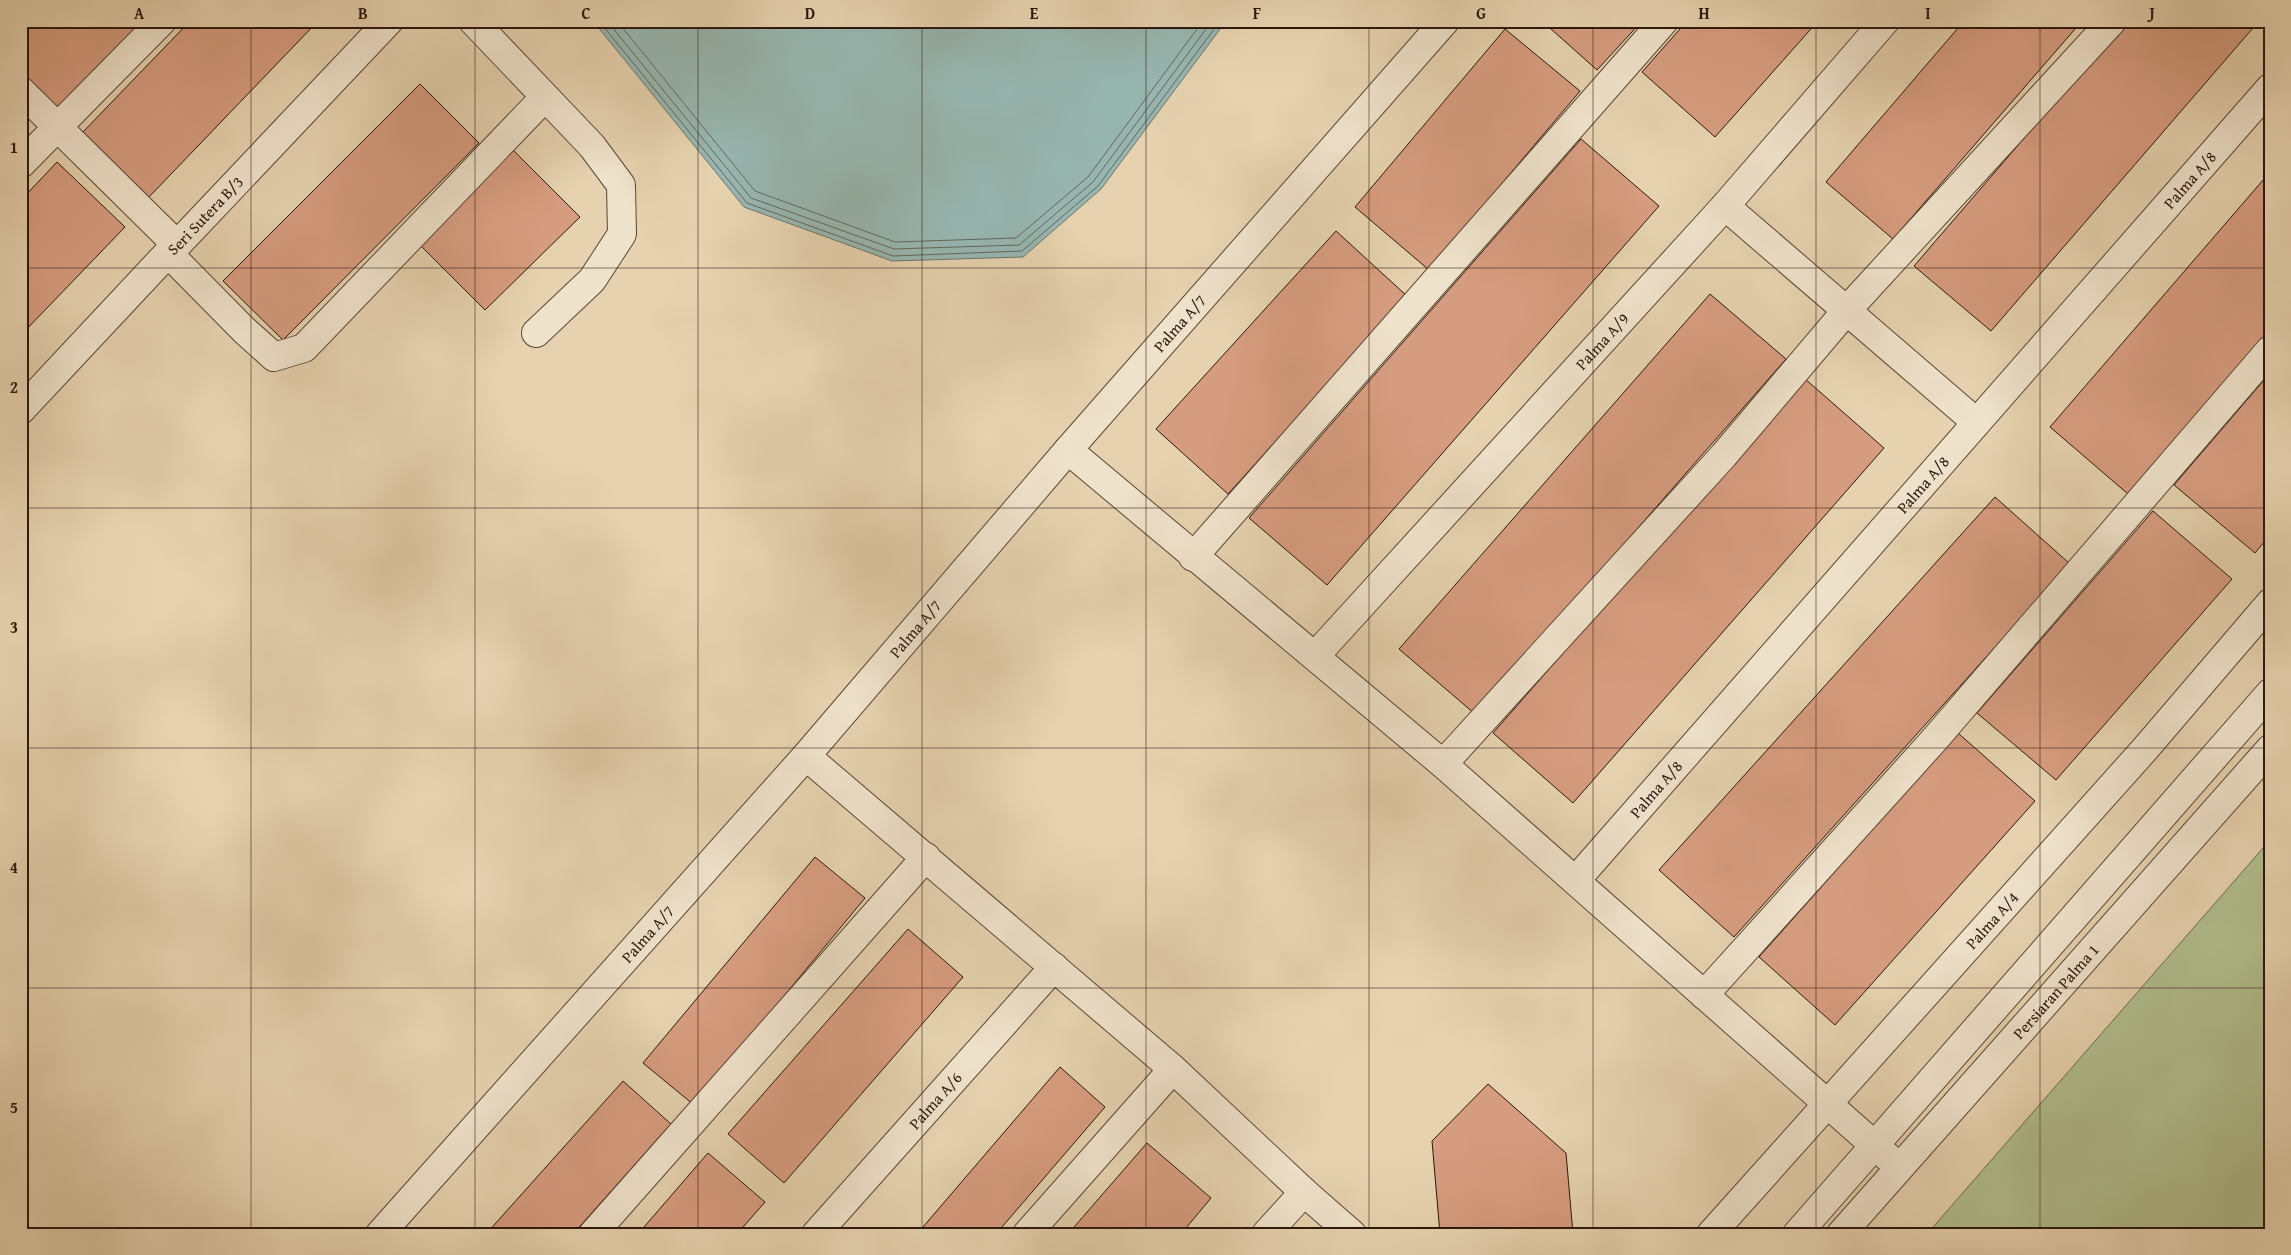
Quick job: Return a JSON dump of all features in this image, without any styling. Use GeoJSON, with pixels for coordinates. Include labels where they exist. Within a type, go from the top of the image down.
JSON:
{"type":"FeatureCollection","features":[{"type":"Feature","properties":{"kind":"street"},"geometry":{"type":"LineString","coordinates":[[21,164],[162,21]]}},
{"type":"Feature","properties":{"kind":"street","name":"Seri Sutera B/3"},"geometry":{"type":"LineString","coordinates":[[21,410],[389,21]]}},
{"type":"Feature","properties":{"kind":"street"},"geometry":{"type":"LineString","coordinates":[[473,21],[592,146],[621,185],[622,234],[592,280],[536,333]]}},
{"type":"Feature","properties":{"kind":"street","name":"Palma A/7"},"geometry":{"type":"LineString","coordinates":[[380,1234],[806,756],[1068,450],[1445,21]]}},
{"type":"Feature","properties":{"kind":"street"},"geometry":{"type":"LineString","coordinates":[[1193,556],[1664,21]]}},
{"type":"Feature","properties":{"kind":"street","name":"Palma A/9"},"geometry":{"type":"LineString","coordinates":[[1316,656],[1725,206],[1885,21]]}},
{"type":"Feature","properties":{"kind":"street"},"geometry":{"type":"LineString","coordinates":[[1443,764],[1724,455],[1847,310],[2112,21]]}},
{"type":"Feature","properties":{"kind":"street","name":"Palma A/8"},"geometry":{"type":"LineString","coordinates":[[1576,880],[2270,88]]}},
{"type":"Feature","properties":{"kind":"street"},"geometry":{"type":"LineString","coordinates":[[21,91],[58,127],[173,249],[244,330],[274,357],[304,348],[546,98]]}},
{"type":"Feature","properties":{"kind":"street"},"geometry":{"type":"LineString","coordinates":[[1725,206],[1976,422]]}},
{"type":"Feature","properties":{"kind":"street"},"geometry":{"type":"LineString","coordinates":[[1704,994],[1935,739],[2270,350]]}},
{"type":"Feature","properties":{"kind":"street"},"geometry":{"type":"LineString","coordinates":[[1068,450],[1443,764],[1899,1167]]}},
{"type":"Feature","properties":{"kind":"street","name":"Palma A/4"},"geometry":{"type":"LineString","coordinates":[[1711,1234],[2145,749],[2270,603]]}},
{"type":"Feature","properties":{"kind":"street"},"geometry":{"type":"LineString","coordinates":[[1797,1234],[2270,693]]}},
{"type":"Feature","properties":{"kind":"street","name":"Persiaran Palma 1"},"geometry":{"type":"LineString","coordinates":[[1842,1234],[1899,1167],[2270,749]]}},
{"type":"Feature","properties":{"kind":"street"},"geometry":{"type":"LineString","coordinates":[[806,756],[1173,1069],[1304,1192],[1352,1234]]}},
{"type":"Feature","properties":{"kind":"street"},"geometry":{"type":"LineString","coordinates":[[593,1234],[926,857]]}},
{"type":"Feature","properties":{"kind":"street","name":"Palma A/6"},"geometry":{"type":"LineString","coordinates":[[816,1234],[1054,967]]}},
{"type":"Feature","properties":{"kind":"street"},"geometry":{"type":"LineString","coordinates":[[1027,1234],[1173,1069]]}},
{"type":"Feature","properties":{"kind":"street"},"geometry":{"type":"LineString","coordinates":[[1266,1234],[1304,1192]]}},
{"type":"Feature","properties":{"kind":"green space"},"geometry":{"type":"Polygon","coordinates":[[[2270,840],[2270,1234],[1927,1234],[2270,840]]]}},
{"type":"Feature","properties":{"kind":"water"},"geometry":{"type":"Polygon","coordinates":[[[593,21],[1226,21],[1101,189],[1023,257],[892,261],[744,207],[593,21]]]}},
{"type":"Feature","properties":{"kind":"building"},"geometry":{"type":"Polygon","coordinates":[[[25,21],[158,21],[63,119],[21,79],[21,25],[25,21]]]}},
{"type":"Feature","properties":{"kind":"building"},"geometry":{"type":"Polygon","coordinates":[[[190,21],[318,21],[149,197],[82,133],[190,21]]]}},
{"type":"Feature","properties":{"kind":"building"},"geometry":{"type":"Polygon","coordinates":[[[1542,21],[1642,21],[1597,70],[1542,21]]]}},
{"type":"Feature","properties":{"kind":"building"},"geometry":{"type":"Polygon","coordinates":[[[1687,21],[1818,21],[1715,137],[1642,72],[1687,21]]]}},
{"type":"Feature","properties":{"kind":"building"},"geometry":{"type":"Polygon","coordinates":[[[1964,21],[2082,21],[1893,239],[1826,182],[1964,21]]]}},
{"type":"Feature","properties":{"kind":"building"},"geometry":{"type":"Polygon","coordinates":[[[2125,21],[2259,21],[1991,331],[1914,266],[2125,21]]]}},
{"type":"Feature","properties":{"kind":"building"},"geometry":{"type":"Polygon","coordinates":[[[1505,29],[1580,91],[1429,270],[1355,207],[1505,29]]]}},
{"type":"Feature","properties":{"kind":"building"},"geometry":{"type":"Polygon","coordinates":[[[420,84],[479,143],[283,340],[223,281],[420,84]]]}},
{"type":"Feature","properties":{"kind":"building"},"geometry":{"type":"Polygon","coordinates":[[[1581,139],[1659,206],[1327,585],[1249,518],[1581,139]]]}},
{"type":"Feature","properties":{"kind":"building"},"geometry":{"type":"Polygon","coordinates":[[[512,149],[580,217],[485,310],[417,242],[512,149]]]}},
{"type":"Feature","properties":{"kind":"building"},"geometry":{"type":"Polygon","coordinates":[[[57,162],[125,227],[21,335],[21,200],[57,162]]]}},
{"type":"Feature","properties":{"kind":"building"},"geometry":{"type":"Polygon","coordinates":[[[2270,172],[2270,330],[2128,494],[2050,427],[2270,172]]]}},
{"type":"Feature","properties":{"kind":"building"},"geometry":{"type":"Polygon","coordinates":[[[1336,231],[1407,296],[1228,494],[1156,429],[1336,231]]]}},
{"type":"Feature","properties":{"kind":"building"},"geometry":{"type":"Polygon","coordinates":[[[1710,294],[1786,359],[1475,714],[1399,649],[1710,294]]]}},
{"type":"Feature","properties":{"kind":"building"},"geometry":{"type":"Polygon","coordinates":[[[2270,373],[2270,535],[2255,553],[2174,485],[2270,373]]]}},
{"type":"Feature","properties":{"kind":"building"},"geometry":{"type":"Polygon","coordinates":[[[1804,378],[1884,448],[1573,803],[1493,733],[1804,378]]]}},
{"type":"Feature","properties":{"kind":"building"},"geometry":{"type":"Polygon","coordinates":[[[1995,497],[2070,564],[1734,937],[1659,870],[1995,497]]]}},
{"type":"Feature","properties":{"kind":"building"},"geometry":{"type":"Polygon","coordinates":[[[2153,511],[2232,579],[2056,780],[1977,713],[2153,511]]]}},
{"type":"Feature","properties":{"kind":"building"},"geometry":{"type":"Polygon","coordinates":[[[1958,733],[2035,801],[1835,1025],[1759,957],[1958,733]]]}},
{"type":"Feature","properties":{"kind":"building"},"geometry":{"type":"Polygon","coordinates":[[[815,857],[865,898],[694,1105],[643,1063],[815,857]]]}},
{"type":"Feature","properties":{"kind":"building"},"geometry":{"type":"Polygon","coordinates":[[[908,929],[963,977],[784,1183],[728,1134],[908,929]]]}},
{"type":"Feature","properties":{"kind":"building"},"geometry":{"type":"Polygon","coordinates":[[[1060,1067],[1105,1107],[996,1234],[917,1234],[1060,1067]]]}},
{"type":"Feature","properties":{"kind":"building"},"geometry":{"type":"Polygon","coordinates":[[[623,1081],[671,1124],[573,1234],[486,1234],[623,1081]]]}},
{"type":"Feature","properties":{"kind":"building"},"geometry":{"type":"Polygon","coordinates":[[[1488,1084],[1566,1153],[1573,1234],[1440,1234],[1432,1141],[1488,1084]]]}},
{"type":"Feature","properties":{"kind":"building"},"geometry":{"type":"Polygon","coordinates":[[[1147,1143],[1211,1198],[1181,1234],[1068,1234],[1147,1143]]]}},
{"type":"Feature","properties":{"kind":"building"},"geometry":{"type":"Polygon","coordinates":[[[708,1153],[765,1202],[737,1234],[638,1234],[708,1153]]]}}]}
